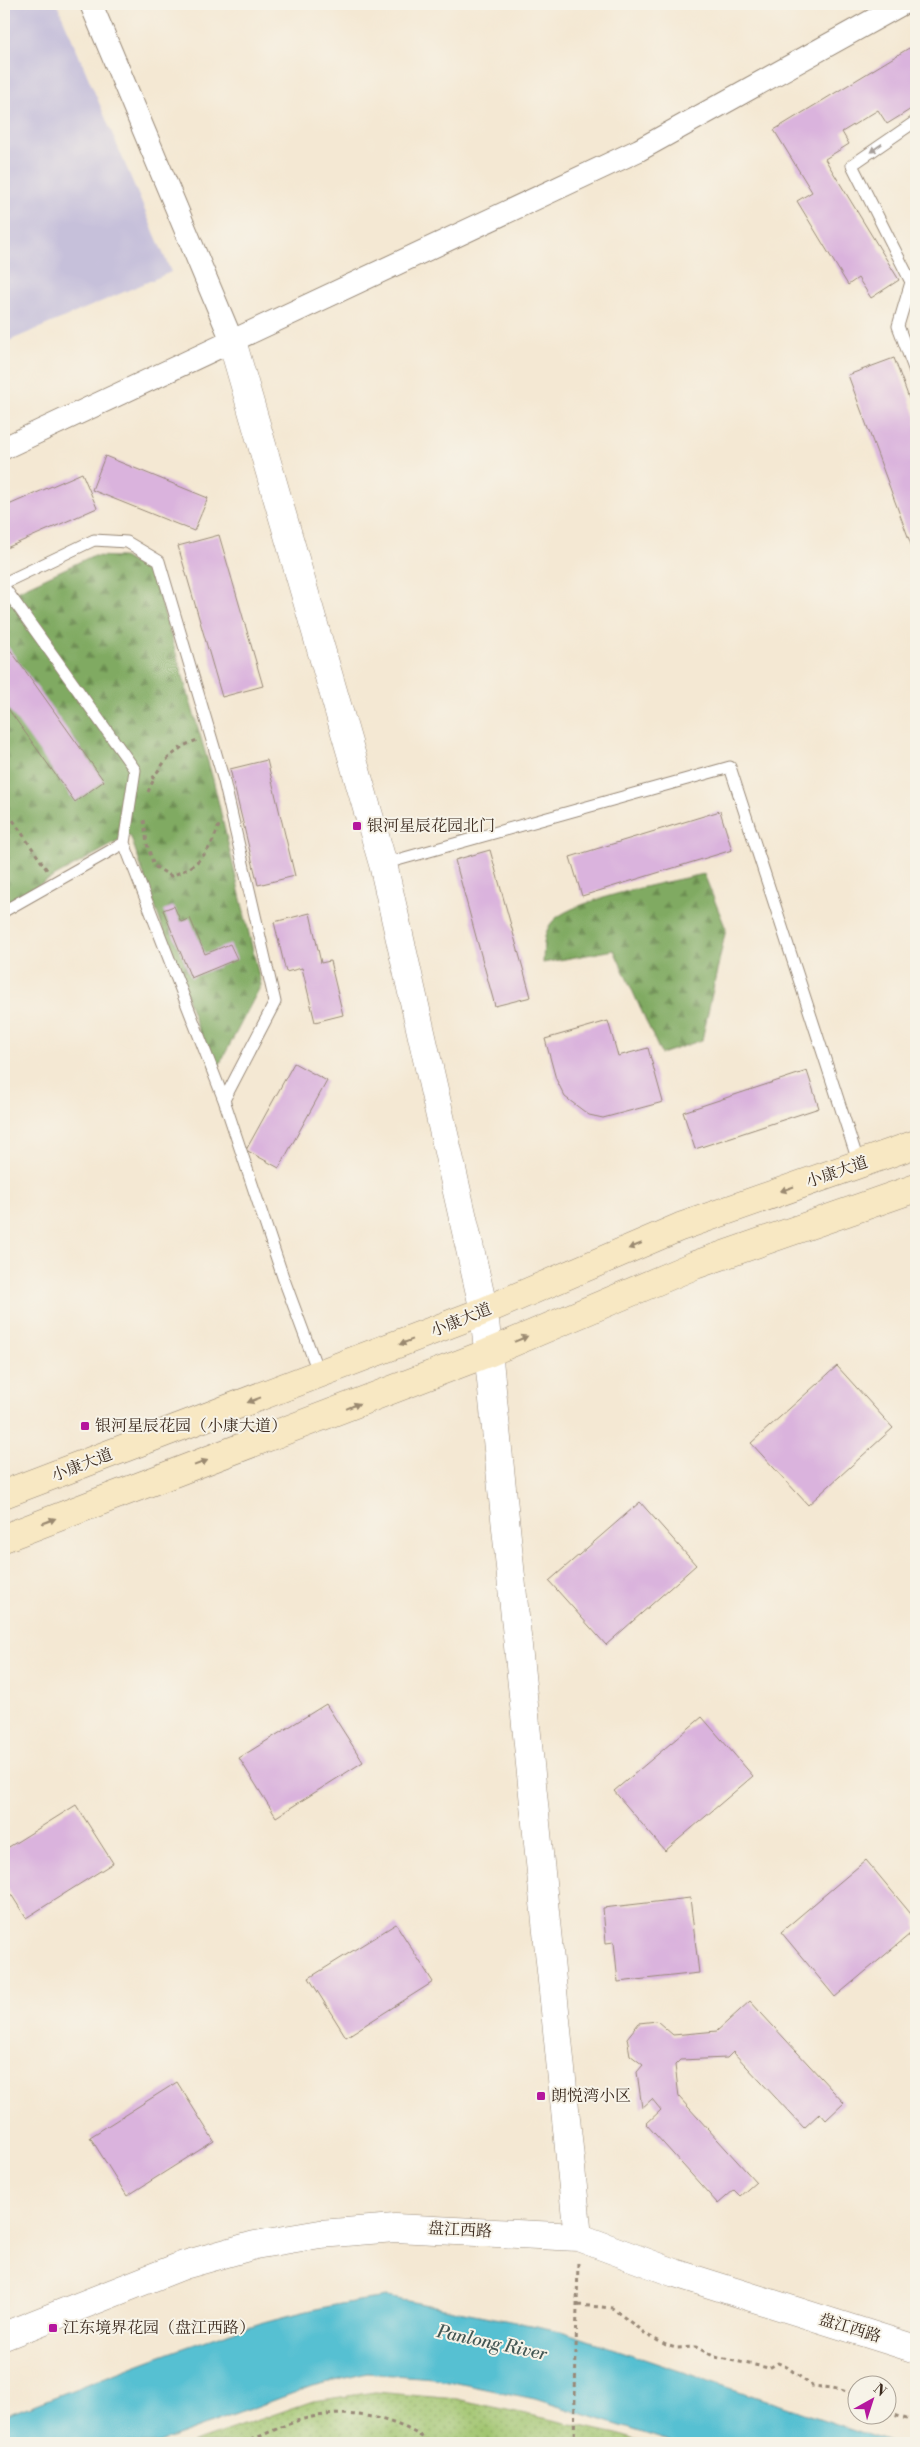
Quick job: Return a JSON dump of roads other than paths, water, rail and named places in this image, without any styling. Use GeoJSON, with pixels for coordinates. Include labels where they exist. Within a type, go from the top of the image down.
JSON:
{"type":"FeatureCollection","features":[{"type":"Feature","properties":{"kind":"main road","name":"小康大道"},"geometry":{"type":"LineString","coordinates":[[4,1494],[484,1312],[680,1227],[916,1144]]}},
{"type":"Feature","properties":{"kind":"main road"},"geometry":{"type":"LineString","coordinates":[[4,1538],[488,1353],[694,1265],[916,1188]]}},
{"type":"Feature","properties":{"kind":"street"},"geometry":{"type":"LineString","coordinates":[[91,4],[232,341],[383,864],[484,1312],[578,2237]]}},
{"type":"Feature","properties":{"kind":"street"},"geometry":{"type":"LineString","coordinates":[[4,448],[639,150],[902,4]]}},
{"type":"Feature","properties":{"kind":"street","name":"盘江西路"},"geometry":{"type":"LineString","coordinates":[[4,2336],[184,2265],[273,2242],[320,2234],[395,2228],[578,2237],[675,2273],[916,2349]]}},
{"type":"Feature","properties":{"kind":"lane"},"geometry":{"type":"LineString","coordinates":[[916,121],[852,165],[911,282],[898,326],[916,374]]}},
{"type":"Feature","properties":{"kind":"lane"},"geometry":{"type":"LineString","coordinates":[[4,583],[94,540],[127,542],[158,561],[224,781],[275,1002],[224,1100]]}},
{"type":"Feature","properties":{"kind":"lane"},"geometry":{"type":"LineString","coordinates":[[4,587],[135,770],[124,843],[224,1100],[283,1277],[319,1375]]}},
{"type":"Feature","properties":{"kind":"lane"},"geometry":{"type":"LineString","coordinates":[[383,864],[730,767],[859,1164]]}},
{"type":"Feature","properties":{"kind":"lane"},"geometry":{"type":"LineString","coordinates":[[4,911],[124,843]]}},
{"type":"Feature","properties":{"kind":"water","name":"Panlong River"},"geometry":{"type":"Polygon","coordinates":[[[387,2297],[561,2331],[893,2443],[675,2443],[535,2399],[433,2378],[367,2373],[313,2386],[157,2443],[4,2443],[4,2416],[145,2362],[241,2329],[289,2315],[387,2297]]]}},
{"type":"Feature","properties":{"kind":"place","name":"银河星辰花园北门"},"geometry":{"type":"Point","coordinates":[357,826]}},
{"type":"Feature","properties":{"kind":"place","name":"银河星辰花园（小康大道）"},"geometry":{"type":"Point","coordinates":[85,1426]}},
{"type":"Feature","properties":{"kind":"place","name":"朗悦湾小区"},"geometry":{"type":"Point","coordinates":[541,2096]}},
{"type":"Feature","properties":{"kind":"place","name":"江东境界花园（盘江西路）"},"geometry":{"type":"Point","coordinates":[53,2328]}}]}
